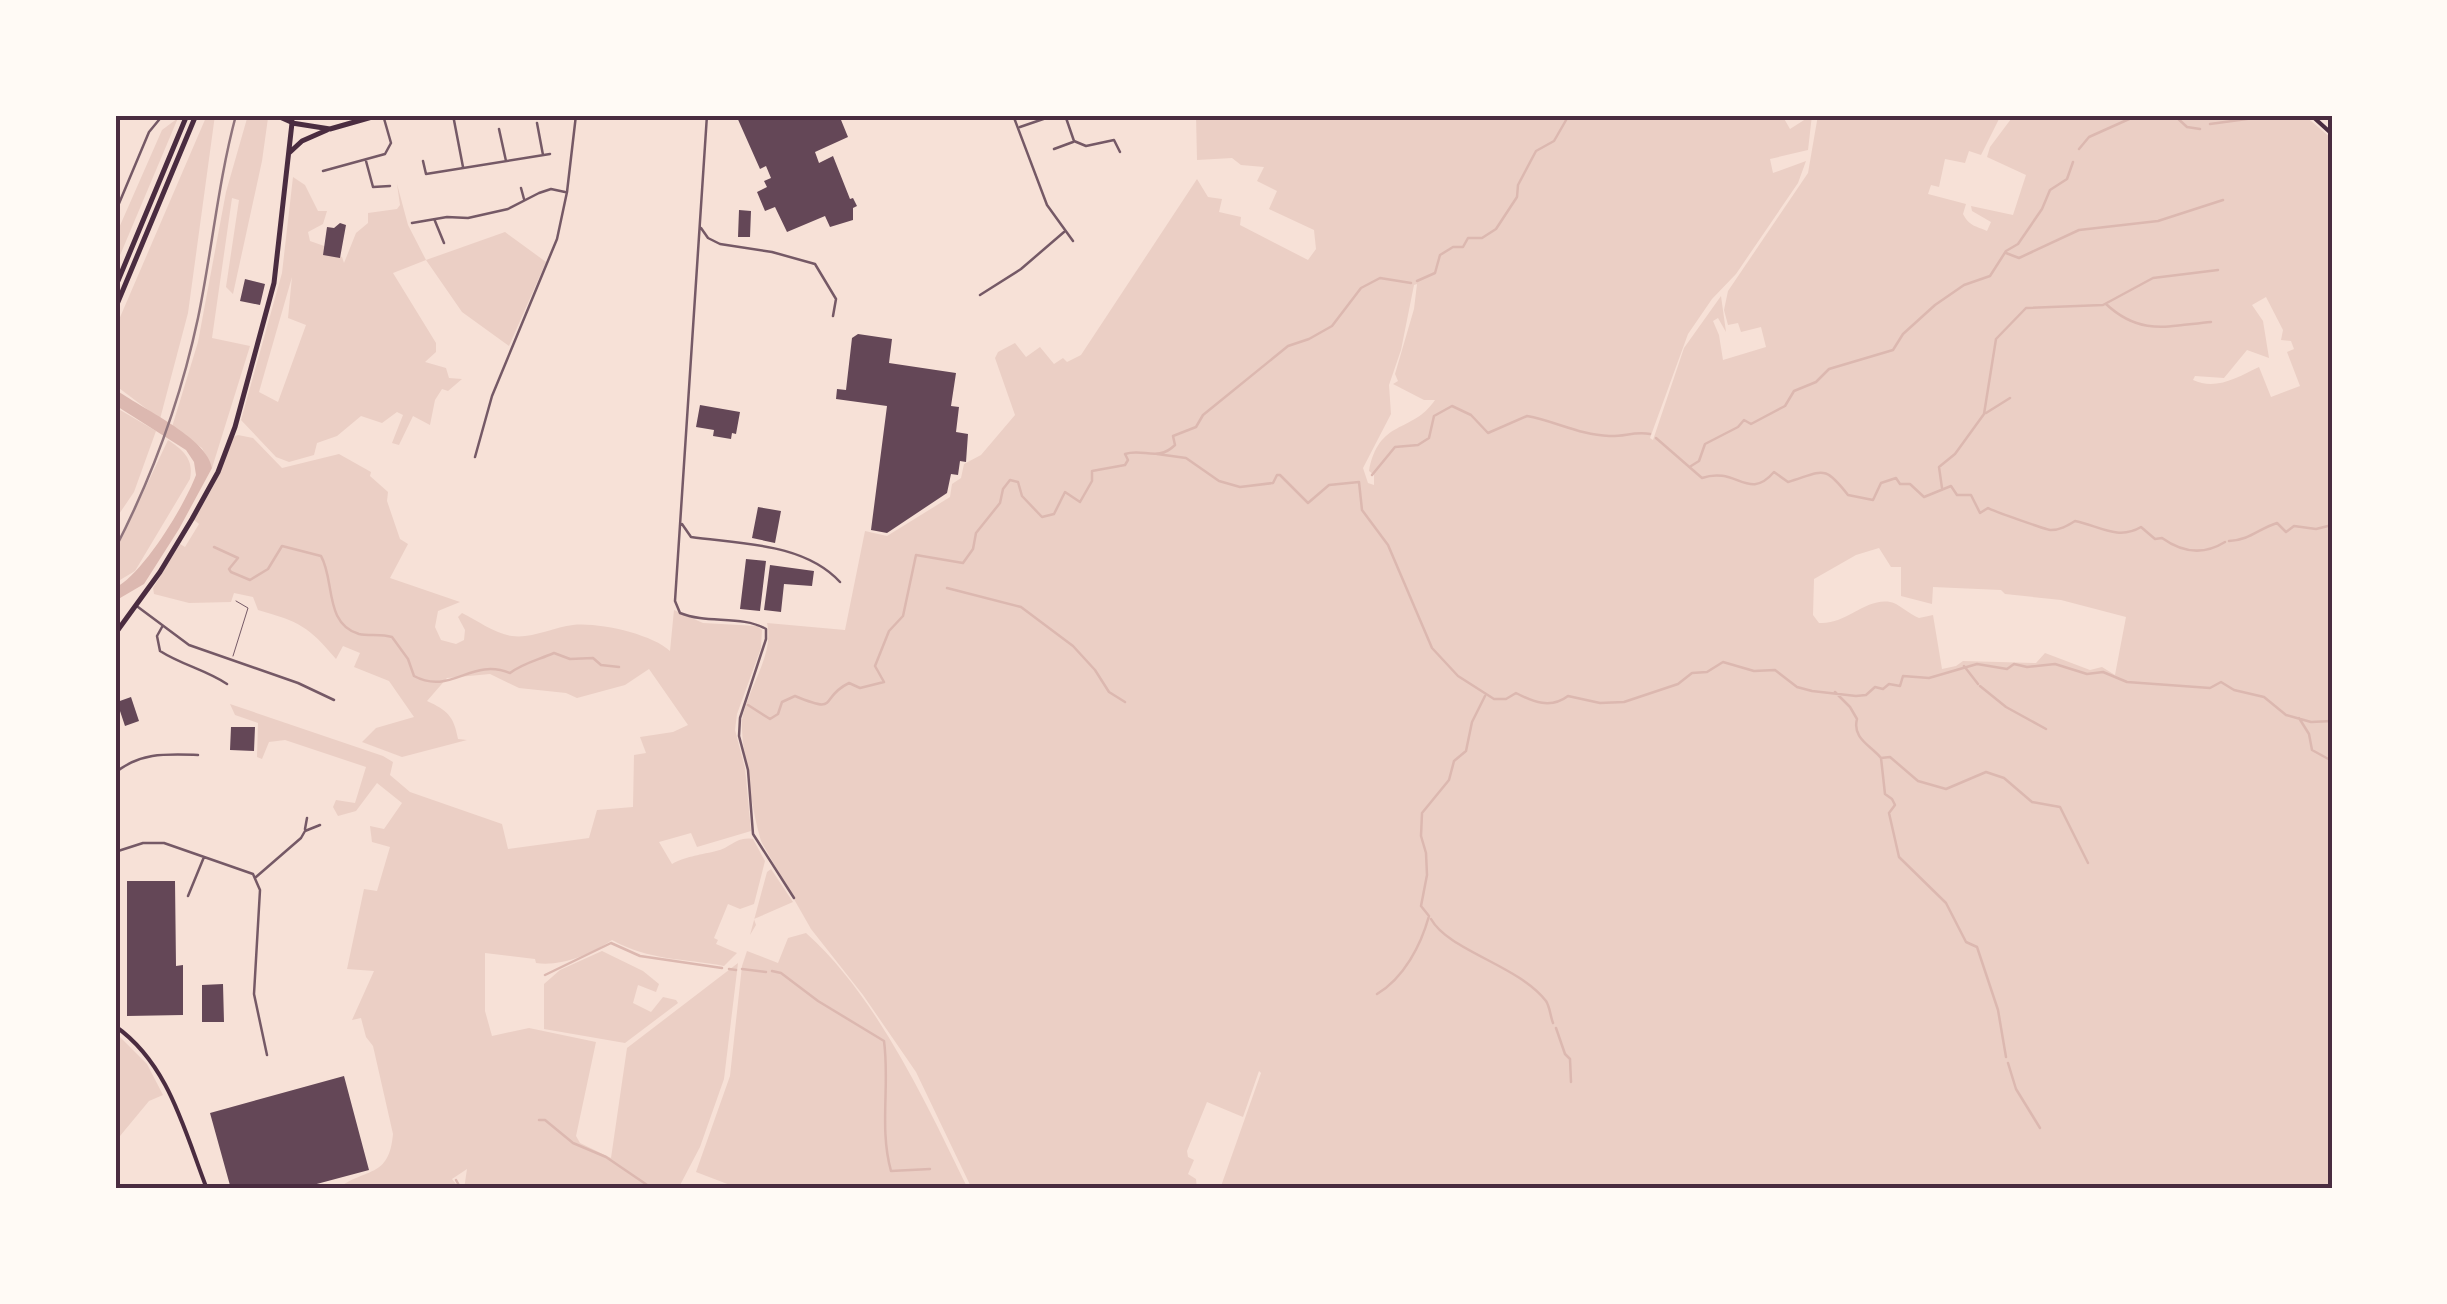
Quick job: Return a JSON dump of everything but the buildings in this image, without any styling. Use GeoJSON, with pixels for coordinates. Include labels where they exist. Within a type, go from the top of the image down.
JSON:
{"type":"FeatureCollection","features":[{"type":"Feature","properties":{"kind":"highway"},"geometry":{"type":"LineString","coordinates":[[115,288],[187,115]]}},
{"type":"Feature","properties":{"kind":"highway"},"geometry":{"type":"LineString","coordinates":[[115,309],[196,115]]}},
{"type":"Feature","properties":{"kind":"highway"},"geometry":{"type":"LineString","coordinates":[[289,153],[302,141],[355,118],[381,115]]}},
{"type":"Feature","properties":{"kind":"highway"},"geometry":{"type":"LineString","coordinates":[[115,634],[137,606],[209,488],[235,427],[274,283],[292,124],[330,129]]}},
{"type":"Feature","properties":{"kind":"main road"},"geometry":{"type":"LineString","coordinates":[[274,115],[292,124],[293,115]]}},
{"type":"Feature","properties":{"kind":"main road"},"geometry":{"type":"LineString","coordinates":[[2310,115],[2332,134]]}},
{"type":"Feature","properties":{"kind":"main road"},"geometry":{"type":"LineString","coordinates":[[115,1026],[140,1046],[162,1075],[208,1189]]}},
{"type":"Feature","properties":{"kind":"street"},"geometry":{"type":"LineString","coordinates":[[115,213],[136,170],[148,132],[164,115]]}},
{"type":"Feature","properties":{"kind":"street"},"geometry":{"type":"LineString","coordinates":[[323,171],[386,154],[390,143],[381,115]]}},
{"type":"Feature","properties":{"kind":"street"},"geometry":{"type":"LineString","coordinates":[[453,115],[463,168]]}},
{"type":"Feature","properties":{"kind":"street"},"geometry":{"type":"LineString","coordinates":[[475,456],[492,396],[557,239],[576,115]]}},
{"type":"Feature","properties":{"kind":"street"},"geometry":{"type":"LineString","coordinates":[[707,115],[676,608],[695,619],[753,624],[766,629],[740,718],[740,736],[748,770],[754,834],[794,898]]}},
{"type":"Feature","properties":{"kind":"street"},"geometry":{"type":"LineString","coordinates":[[1013,115],[1046,206],[1072,241]]}},
{"type":"Feature","properties":{"kind":"street"},"geometry":{"type":"LineString","coordinates":[[1019,128],[1055,115]]}},
{"type":"Feature","properties":{"kind":"street"},"geometry":{"type":"LineString","coordinates":[[1065,115],[1074,141]]}},
{"type":"Feature","properties":{"kind":"street"},"geometry":{"type":"LineString","coordinates":[[537,123],[544,156]]}},
{"type":"Feature","properties":{"kind":"street"},"geometry":{"type":"LineString","coordinates":[[500,129],[506,162]]}},
{"type":"Feature","properties":{"kind":"street"},"geometry":{"type":"LineString","coordinates":[[1054,150],[1074,141],[1086,146],[1114,140],[1120,152]]}},
{"type":"Feature","properties":{"kind":"street"},"geometry":{"type":"LineString","coordinates":[[423,161],[426,174],[550,154]]}},
{"type":"Feature","properties":{"kind":"street"},"geometry":{"type":"LineString","coordinates":[[365,159],[374,187],[390,186]]}},
{"type":"Feature","properties":{"kind":"street"},"geometry":{"type":"LineString","coordinates":[[522,188],[524,200]]}},
{"type":"Feature","properties":{"kind":"street"},"geometry":{"type":"LineString","coordinates":[[416,228],[414,222],[468,218],[508,209],[552,189],[567,192]]}},
{"type":"Feature","properties":{"kind":"street"},"geometry":{"type":"LineString","coordinates":[[435,220],[444,244]]}},
{"type":"Feature","properties":{"kind":"street"},"geometry":{"type":"LineString","coordinates":[[700,227],[708,238],[720,244],[815,264],[836,299],[833,316]]}},
{"type":"Feature","properties":{"kind":"street"},"geometry":{"type":"LineString","coordinates":[[980,294],[1021,268],[1065,231]]}},
{"type":"Feature","properties":{"kind":"street"},"geometry":{"type":"LineString","coordinates":[[682,522],[691,537],[786,551],[811,559],[826,566],[840,582]]}},
{"type":"Feature","properties":{"kind":"street"},"geometry":{"type":"LineString","coordinates":[[137,606],[189,646],[334,700]]}},
{"type":"Feature","properties":{"kind":"street"},"geometry":{"type":"LineString","coordinates":[[162,626],[157,636],[160,651],[227,684]]}},
{"type":"Feature","properties":{"kind":"street"},"geometry":{"type":"LineString","coordinates":[[115,773],[138,758],[156,754],[198,755]]}},
{"type":"Feature","properties":{"kind":"street"},"geometry":{"type":"LineString","coordinates":[[255,878],[300,838],[307,818]]}},
{"type":"Feature","properties":{"kind":"street"},"geometry":{"type":"LineString","coordinates":[[305,831],[320,826]]}},
{"type":"Feature","properties":{"kind":"street"},"geometry":{"type":"LineString","coordinates":[[115,852],[153,842],[205,856],[249,872],[255,878],[260,890],[254,994],[267,1055]]}},
{"type":"Feature","properties":{"kind":"street"},"geometry":{"type":"LineString","coordinates":[[188,896],[205,856]]}},
{"type":"Feature","properties":{"kind":"lane"},"geometry":{"type":"LineString","coordinates":[[232,659],[248,608],[236,601]]}},
{"type":"Feature","properties":{"kind":"shaded area"},"geometry":{"type":"Polygon","coordinates":[[[207,115],[215,115],[188,313],[160,419],[115,385],[115,329],[207,115]]]}},
{"type":"Feature","properties":{"kind":"shaded area"},"geometry":{"type":"Polygon","coordinates":[[[248,115],[268,118],[262,161],[233,294],[226,287],[239,200],[232,198],[212,338],[250,346],[212,468],[202,448],[172,427],[198,342],[226,192],[248,115]]]}},
{"type":"Feature","properties":{"kind":"shaded area"},"geometry":{"type":"Polygon","coordinates":[[[1196,115],[1782,115],[1790,129],[1812,115],[1808,150],[1770,159],[1773,173],[1806,161],[1798,183],[1736,274],[1712,299],[1688,334],[1650,438],[1653,440],[1684,348],[1721,296],[1726,332],[1718,318],[1713,321],[1723,360],[1766,347],[1761,327],[1741,332],[1738,323],[1728,325],[1724,310],[1728,291],[1808,173],[1818,115],[2001,115],[1981,155],[1969,151],[1965,163],[1945,159],[1939,187],[1931,185],[1928,194],[1966,204],[1965,218],[1987,231],[1991,222],[1972,211],[1971,206],[2013,215],[2026,175],[1987,157],[2014,115],[2304,115],[2332,139],[2332,1189],[1220,1189],[1259,1071],[1243,1117],[1207,1102],[1187,1151],[1194,1160],[1188,1174],[1196,1179],[1197,1189],[972,1189],[916,1072],[811,929],[762,843],[749,782],[742,720],[764,659],[767,623],[845,630],[865,531],[887,536],[950,497],[952,484],[961,478],[964,464],[981,455],[1015,415],[995,358],[998,352],[1015,343],[1026,357],[1040,347],[1054,364],[1081,355],[1197,179],[1208,197],[1222,199],[1219,212],[1241,217],[1240,225],[1308,260],[1316,249],[1314,230],[1269,209],[1277,191],[1257,181],[1264,167],[1241,165],[1232,158],[1197,160],[1196,115]],[[1417,284],[1401,350],[1389,385],[1391,414],[1363,468],[1368,483],[1374,485],[1374,475],[1369,471],[1380,442],[1426,411],[1435,400],[1424,400],[1393,384],[1398,381],[1395,374],[1414,309],[1417,284]],[[2266,297],[2252,305],[2263,321],[2269,358],[2247,350],[2224,378],[2195,376],[2193,380],[2218,383],[2259,367],[2271,397],[2300,386],[2287,352],[2294,349],[2291,341],[2281,340],[2283,330],[2266,297]],[[1879,548],[1856,555],[1814,579],[1813,615],[1819,623],[1838,620],[1872,604],[1890,602],[1919,618],[1933,615],[1942,669],[1963,661],[2036,663],[2045,653],[2090,670],[2102,667],[2115,675],[2126,617],[2061,600],[2005,594],[2001,590],[1933,587],[1932,604],[1901,596],[1901,567],[1891,567],[1879,548]]]}},
{"type":"Feature","properties":{"kind":"shaded area"},"geometry":{"type":"Polygon","coordinates":[[[178,118],[115,266],[115,237],[162,130],[178,118]]]}},
{"type":"Feature","properties":{"kind":"shaded area"},"geometry":{"type":"Polygon","coordinates":[[[293,177],[305,185],[318,211],[327,211],[323,224],[308,232],[310,241],[327,247],[327,252],[342,257],[344,263],[356,233],[368,223],[368,213],[397,209],[400,205],[397,184],[408,225],[426,260],[393,273],[436,343],[436,352],[425,362],[446,368],[449,378],[462,379],[448,391],[442,389],[435,400],[430,425],[413,416],[399,445],[392,443],[403,415],[397,412],[382,423],[361,416],[337,436],[317,443],[314,455],[289,462],[276,457],[241,420],[282,273],[293,177]],[[292,277],[259,392],[278,402],[306,325],[288,318],[292,277]]]}},
{"type":"Feature","properties":{"kind":"shaded area"},"geometry":{"type":"Polygon","coordinates":[[[505,232],[546,262],[509,346],[462,312],[426,260],[505,232]]]}},
{"type":"Feature","properties":{"kind":"shaded area"},"geometry":{"type":"Polygon","coordinates":[[[115,389],[186,434],[207,456],[212,468],[144,584],[115,601],[115,588],[138,569],[162,538],[196,475],[186,450],[115,405],[115,389]]]}},
{"type":"Feature","properties":{"kind":"shaded area"},"geometry":{"type":"Polygon","coordinates":[[[115,407],[156,431],[134,492],[115,520],[115,407]]]}},
{"type":"Feature","properties":{"kind":"shaded area"},"geometry":{"type":"Polygon","coordinates":[[[233,437],[253,438],[282,468],[339,454],[371,472],[370,476],[388,492],[387,501],[400,539],[408,544],[390,578],[460,602],[438,611],[435,627],[441,640],[456,644],[464,640],[465,630],[458,617],[462,613],[512,636],[596,625],[624,630],[670,651],[674,610],[703,623],[757,626],[762,630],[761,648],[735,730],[745,768],[751,831],[697,847],[691,833],[659,842],[672,864],[721,850],[742,839],[753,839],[765,861],[754,904],[740,909],[728,904],[714,938],[718,940],[716,944],[737,953],[724,966],[653,955],[612,940],[555,963],[485,953],[485,1011],[492,1036],[529,1028],[596,1042],[576,1136],[580,1143],[611,1158],[627,1048],[738,963],[724,1079],[700,1147],[678,1189],[464,1189],[467,1169],[452,1179],[460,1189],[337,1189],[381,1165],[391,1148],[393,1134],[373,1046],[361,1018],[352,1020],[374,971],[347,969],[364,889],[377,891],[390,847],[372,842],[370,826],[384,829],[402,803],[377,783],[356,811],[338,816],[333,807],[336,800],[355,803],[366,767],[285,740],[269,742],[262,759],[257,757],[258,723],[235,715],[230,704],[383,756],[393,762],[390,775],[410,792],[502,824],[508,849],[589,838],[597,810],[633,807],[634,755],[646,753],[640,737],[673,732],[688,725],[649,669],[625,685],[577,698],[566,693],[519,688],[490,674],[447,678],[427,701],[448,715],[458,739],[467,740],[402,757],[362,742],[376,728],[414,717],[389,681],[354,667],[360,653],[343,646],[336,659],[302,627],[258,610],[253,597],[234,593],[231,602],[189,603],[154,594],[153,588],[180,544],[185,547],[199,524],[194,520],[214,485],[233,437]]]}},
{"type":"Feature","properties":{"kind":"shaded area"},"geometry":{"type":"Polygon","coordinates":[[[168,440],[186,456],[190,479],[135,571],[115,583],[115,552],[168,440]]]}},
{"type":"Feature","properties":{"kind":"shaded area"},"geometry":{"type":"Polygon","coordinates":[[[771,869],[793,902],[754,919],[767,872],[771,869]]]}},
{"type":"Feature","properties":{"kind":"shaded area"},"geometry":{"type":"Polygon","coordinates":[[[806,933],[856,988],[878,1020],[968,1189],[730,1189],[730,1185],[696,1172],[730,1076],[747,951],[778,963],[788,938],[806,933]]]}},
{"type":"Feature","properties":{"kind":"shaded area"},"geometry":{"type":"Polygon","coordinates":[[[602,951],[643,971],[659,984],[656,992],[638,985],[633,1003],[651,1012],[663,997],[678,1003],[625,1043],[544,1029],[544,984],[560,970],[602,951]]]}},
{"type":"Feature","properties":{"kind":"shaded area"},"geometry":{"type":"Polygon","coordinates":[[[115,1032],[147,1064],[163,1095],[149,1101],[115,1148],[115,1032]]]}},
{"type":"Feature","properties":{"kind":"waterway"},"geometry":{"type":"LineString","coordinates":[[1417,281],[1435,273],[1440,255],[1453,247],[1463,247],[1468,238],[1482,238],[1496,229],[1517,197],[1518,185],[1536,151],[1554,141],[1569,115]]}},
{"type":"Feature","properties":{"kind":"waterway"},"geometry":{"type":"LineString","coordinates":[[2079,149],[2089,137],[2138,115]]}},
{"type":"Feature","properties":{"kind":"waterway"},"geometry":{"type":"LineString","coordinates":[[2174,115],[2187,127],[2200,129]]}},
{"type":"Feature","properties":{"kind":"waterway"},"geometry":{"type":"LineString","coordinates":[[2210,124],[2276,115]]}},
{"type":"Feature","properties":{"kind":"waterway"},"geometry":{"type":"LineString","coordinates":[[1691,466],[1699,461],[1705,444],[1744,420],[1751,424],[1785,406],[1794,391],[1816,382],[1829,369],[1893,350],[1903,334],[1935,305],[1964,285],[1990,276],[2006,251],[2018,244],[2050,190],[2067,179],[2073,162]]}},
{"type":"Feature","properties":{"kind":"waterway"},"geometry":{"type":"LineString","coordinates":[[2006,253],[2019,258],[2079,230],[2158,221],[2223,200]]}},
{"type":"Feature","properties":{"kind":"waterway"},"geometry":{"type":"LineString","coordinates":[[1942,488],[1939,467],[1955,454],[1984,414],[1996,339],[2026,308],[2103,305],[2153,278],[2218,270]]}},
{"type":"Feature","properties":{"kind":"waterway"},"geometry":{"type":"LineString","coordinates":[[748,705],[770,719],[778,714],[782,702],[795,696],[824,704],[849,683],[860,688],[884,682],[875,666],[889,631],[903,616],[916,555],[963,563],[973,549],[976,533],[1000,503],[1010,480],[1018,482],[1022,496],[1042,517],[1054,514],[1065,492],[1080,502],[1092,481],[1092,471],[1125,465],[1125,454],[1169,450],[1175,445],[1173,436],[1196,427],[1203,415],[1288,346],[1332,326],[1361,288],[1380,278],[1411,283]]}},
{"type":"Feature","properties":{"kind":"waterway"},"geometry":{"type":"LineString","coordinates":[[2106,304],[2143,325],[2211,322]]}},
{"type":"Feature","properties":{"kind":"waterway"},"geometry":{"type":"LineString","coordinates":[[1986,413],[2010,398]]}},
{"type":"Feature","properties":{"kind":"waterway"},"geometry":{"type":"LineString","coordinates":[[1372,475],[1395,447],[1418,445],[1429,438],[1434,416],[1452,406],[1471,415],[1488,433],[1527,416],[1598,435],[1650,434]]}},
{"type":"Feature","properties":{"kind":"waterway"},"geometry":{"type":"LineString","coordinates":[[1656,438],[1702,478],[1724,476],[1757,484],[1774,472],[1788,482],[1822,473],[1834,478],[1848,495],[1873,500],[1881,483],[1896,478],[1924,497],[1951,486],[1957,495],[1971,495],[1980,513],[1988,508],[2051,530],[2075,521],[2124,533],[2141,527],[2155,539],[2194,550],[2225,542]]}},
{"type":"Feature","properties":{"kind":"waterway"},"geometry":{"type":"LineString","coordinates":[[1157,454],[1186,458],[1219,481],[1240,487],[1273,483],[1280,475],[1308,503],[1329,485],[1359,482],[1362,510],[1388,545],[1432,648],[1458,676],[1494,699],[1506,699],[1516,693],[1542,703],[1568,696],[1600,703],[1624,702],[1678,684],[1692,673],[1707,672],[1723,662],[1754,671],[1775,670],[1797,687],[1812,691],[1856,696],[1866,695],[1875,687],[1900,686],[1903,676],[1929,678],[1977,664],[2007,669],[2014,664],[2055,664],[2087,674],[2103,672],[2127,682],[2210,688],[2221,682],[2234,690],[2264,697],[2286,715],[2311,722],[2332,721]]}},
{"type":"Feature","properties":{"kind":"waterway"},"geometry":{"type":"LineString","coordinates":[[2229,541],[2243,539],[2277,523],[2286,532],[2294,526],[2316,529],[2332,525]]}},
{"type":"Feature","properties":{"kind":"waterway"},"geometry":{"type":"LineString","coordinates":[[214,547],[238,558],[229,569],[250,580],[268,569],[282,546],[321,556],[340,621],[359,634],[392,637],[408,659],[414,676],[427,681],[450,680],[484,670],[510,673],[554,653],[570,659],[593,658],[601,665],[619,667]]}},
{"type":"Feature","properties":{"kind":"waterway"},"geometry":{"type":"LineString","coordinates":[[947,588],[1021,607],[1073,646],[1109,692],[1125,702]]}},
{"type":"Feature","properties":{"kind":"waterway"},"geometry":{"type":"LineString","coordinates":[[1964,666],[1978,684]]}},
{"type":"Feature","properties":{"kind":"waterway"},"geometry":{"type":"LineString","coordinates":[[1980,686],[2006,707],[2046,729]]}},
{"type":"Feature","properties":{"kind":"waterway"},"geometry":{"type":"LineString","coordinates":[[1835,692],[1857,719],[1857,731],[1863,741],[1881,758],[1890,757],[1918,781],[1946,789],[1986,772],[2004,778],[2032,802],[2060,807],[2088,863]]}},
{"type":"Feature","properties":{"kind":"waterway"},"geometry":{"type":"LineString","coordinates":[[1377,994],[1403,970],[1426,927],[1429,916],[1421,906],[1427,875],[1422,813],[1449,780],[1454,761],[1466,751],[1472,722],[1485,696]]}},
{"type":"Feature","properties":{"kind":"waterway"},"geometry":{"type":"LineString","coordinates":[[2299,718],[2309,734],[2312,750],[2332,761]]}},
{"type":"Feature","properties":{"kind":"waterway"},"geometry":{"type":"LineString","coordinates":[[1881,758],[1885,794],[1895,805],[1889,813],[1899,857],[1946,903],[1966,942],[1977,947],[1998,1010],[2006,1057]]}},
{"type":"Feature","properties":{"kind":"waterway"},"geometry":{"type":"LineString","coordinates":[[1431,919],[1453,940],[1534,988],[1547,1003],[1553,1023]]}},
{"type":"Feature","properties":{"kind":"waterway"},"geometry":{"type":"LineString","coordinates":[[545,975],[611,943],[640,956],[722,968]]}},
{"type":"Feature","properties":{"kind":"waterway"},"geometry":{"type":"LineString","coordinates":[[729,969],[736,970]]}},
{"type":"Feature","properties":{"kind":"waterway"},"geometry":{"type":"LineString","coordinates":[[742,969],[766,972]]}},
{"type":"Feature","properties":{"kind":"waterway"},"geometry":{"type":"LineString","coordinates":[[772,971],[781,973],[884,1041],[886,1139],[891,1171],[930,1169]]}},
{"type":"Feature","properties":{"kind":"waterway"},"geometry":{"type":"LineString","coordinates":[[1556,1028],[1570,1059],[1571,1082]]}},
{"type":"Feature","properties":{"kind":"waterway"},"geometry":{"type":"LineString","coordinates":[[2008,1063],[2016,1089],[2040,1128]]}},
{"type":"Feature","properties":{"kind":"waterway"},"geometry":{"type":"LineString","coordinates":[[539,1120],[545,1120],[573,1143],[606,1157],[653,1189]]}},
{"type":"Feature","properties":{"kind":"waterway"},"geometry":{"type":"LineString","coordinates":[[456,1180],[461,1189]]}},
{"type":"Feature","properties":{"kind":"railway"},"geometry":{"type":"LineString","coordinates":[[115,549],[153,465],[183,378],[236,115]]}}]}
